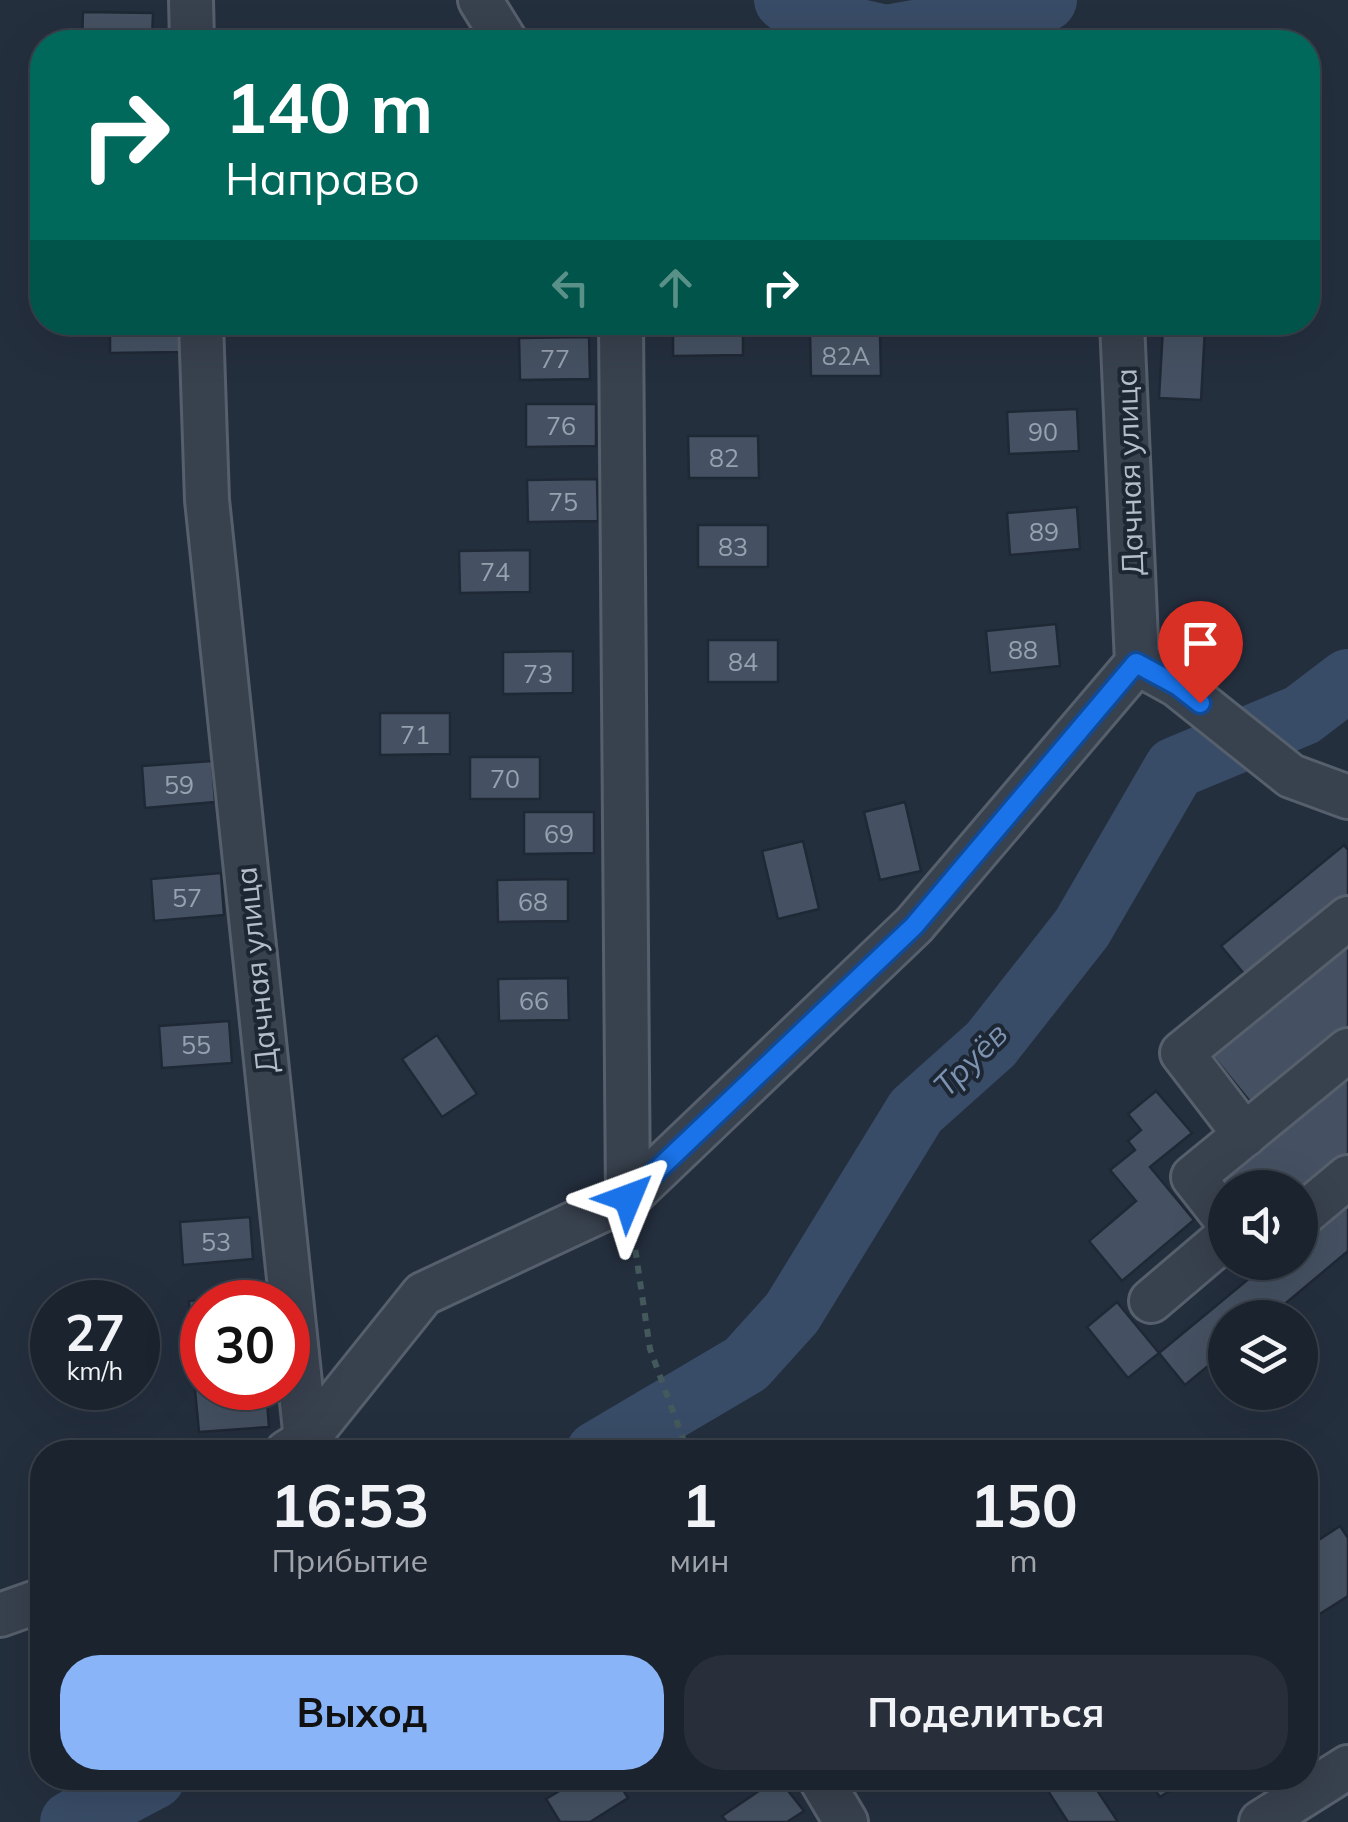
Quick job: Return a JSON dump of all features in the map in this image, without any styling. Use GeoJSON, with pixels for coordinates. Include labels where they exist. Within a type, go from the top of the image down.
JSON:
{"type":"FeatureCollection","features":[{"type":"Feature","properties":{"kind":"street"},"geometry":{"type":"LineString","coordinates":[[191,0],[192,30]]}},
{"type":"Feature","properties":{"kind":"street"},"geometry":{"type":"LineString","coordinates":[[480,0],[499,30]]}},
{"type":"Feature","properties":{"kind":"street","name":"Дачная улица"},"geometry":{"type":"LineString","coordinates":[[201,335],[207,500],[295,1440]]}},
{"type":"Feature","properties":{"kind":"street"},"geometry":{"type":"LineString","coordinates":[[621,335],[628,1198]]}},
{"type":"Feature","properties":{"kind":"street","name":"Дачная улица"},"geometry":{"type":"LineString","coordinates":[[301,1440],[423,1294],[628,1198],[914,926],[1136,663],[1123,335]]}},
{"type":"Feature","properties":{"kind":"street"},"geometry":{"type":"LineString","coordinates":[[1136,663],[1177,685],[1291,776],[1348,797]]}},
{"type":"Feature","properties":{"kind":"street"},"geometry":{"type":"LineString","coordinates":[[1245,1135],[1182,1053],[1348,918]]}},
{"type":"Feature","properties":{"kind":"street"},"geometry":{"type":"LineString","coordinates":[[1208,1196],[1193,1177],[1348,1050]]}},
{"type":"Feature","properties":{"kind":"street"},"geometry":{"type":"LineString","coordinates":[[1318,1202],[1348,1177]]}},
{"type":"Feature","properties":{"kind":"street"},"geometry":{"type":"LineString","coordinates":[[1152,1301],[1208,1253]]}},
{"type":"Feature","properties":{"kind":"street"},"geometry":{"type":"LineString","coordinates":[[0,1615],[30,1604]]}},
{"type":"Feature","properties":{"kind":"street"},"geometry":{"type":"LineString","coordinates":[[1318,1786],[1348,1767]]}},
{"type":"Feature","properties":{"kind":"street"},"geometry":{"type":"LineString","coordinates":[[827,1790],[846,1822]]}},
{"type":"Feature","properties":{"kind":"street"},"geometry":{"type":"LineString","coordinates":[[1261,1822],[1312,1790]]}},
{"type":"Feature","properties":{"kind":"path"},"geometry":{"type":"LineString","coordinates":[[628,1198],[650,1349],[684,1440]]}},
{"type":"Feature","properties":{"kind":"building"},"geometry":{"type":"Polygon","coordinates":[[[83,12],[153,13],[152,30],[82,30],[83,12]]]}},
{"type":"Feature","properties":{"kind":"building"},"geometry":{"type":"Polygon","coordinates":[[[110,335],[180,335],[181,352],[110,353],[110,335]]]}},
{"type":"Feature","properties":{"kind":"building"},"geometry":{"type":"Polygon","coordinates":[[[673,335],[743,335],[743,355],[673,356],[673,335]]]}},
{"type":"Feature","properties":{"kind":"building"},"geometry":{"type":"Polygon","coordinates":[[[810,335],[880,335],[881,376],[811,376],[810,335]]]}},
{"type":"Feature","properties":{"kind":"building"},"geometry":{"type":"Polygon","coordinates":[[[1163,335],[1205,335],[1201,400],[1159,398],[1163,335]]]}},
{"type":"Feature","properties":{"kind":"building"},"geometry":{"type":"Polygon","coordinates":[[[589,337],[590,379],[520,380],[519,338],[589,337]]]}},
{"type":"Feature","properties":{"kind":"building"},"geometry":{"type":"Polygon","coordinates":[[[526,404],[596,404],[596,446],[526,447],[526,404]]]}},
{"type":"Feature","properties":{"kind":"building"},"geometry":{"type":"Polygon","coordinates":[[[1077,409],[1079,451],[1009,454],[1007,412],[1077,409]]]}},
{"type":"Feature","properties":{"kind":"building"},"geometry":{"type":"Polygon","coordinates":[[[688,436],[758,436],[759,478],[689,478],[688,436]]]}},
{"type":"Feature","properties":{"kind":"building"},"geometry":{"type":"Polygon","coordinates":[[[597,479],[598,521],[528,522],[527,480],[597,479]]]}},
{"type":"Feature","properties":{"kind":"building"},"geometry":{"type":"Polygon","coordinates":[[[1077,507],[1080,549],[1010,555],[1007,513],[1077,507]]]}},
{"type":"Feature","properties":{"kind":"building"},"geometry":{"type":"Polygon","coordinates":[[[698,525],[768,525],[768,567],[698,567],[698,525]]]}},
{"type":"Feature","properties":{"kind":"building"},"geometry":{"type":"Polygon","coordinates":[[[530,550],[530,592],[460,593],[459,551],[530,550]]]}},
{"type":"Feature","properties":{"kind":"building"},"geometry":{"type":"Polygon","coordinates":[[[1056,624],[1060,666],[990,673],[986,631],[1056,624]]]}},
{"type":"Feature","properties":{"kind":"building"},"geometry":{"type":"Polygon","coordinates":[[[708,640],[778,640],[778,682],[708,682],[708,640]]]}},
{"type":"Feature","properties":{"kind":"building"},"geometry":{"type":"Polygon","coordinates":[[[573,651],[573,693],[503,694],[503,652],[573,651]]]}},
{"type":"Feature","properties":{"kind":"building"},"geometry":{"type":"Polygon","coordinates":[[[380,713],[450,713],[450,754],[380,755],[380,713]]]}},
{"type":"Feature","properties":{"kind":"building"},"geometry":{"type":"Polygon","coordinates":[[[470,757],[540,757],[540,799],[470,799],[470,757]]]}},
{"type":"Feature","properties":{"kind":"building"},"geometry":{"type":"Polygon","coordinates":[[[212,761],[215,802],[145,808],[142,766],[212,761]]]}},
{"type":"Feature","properties":{"kind":"building"},"geometry":{"type":"Polygon","coordinates":[[[905,802],[921,871],[880,880],[864,812],[905,802]]]}},
{"type":"Feature","properties":{"kind":"building"},"geometry":{"type":"Polygon","coordinates":[[[524,812],[594,812],[594,853],[524,854],[524,812]]]}},
{"type":"Feature","properties":{"kind":"building"},"geometry":{"type":"Polygon","coordinates":[[[803,841],[819,909],[778,919],[762,851],[803,841]]]}},
{"type":"Feature","properties":{"kind":"building"},"geometry":{"type":"Polygon","coordinates":[[[1344,845],[1348,850],[1348,901],[1250,981],[1221,946],[1344,845]]]}},
{"type":"Feature","properties":{"kind":"building"},"geometry":{"type":"Polygon","coordinates":[[[221,873],[224,915],[154,921],[151,879],[221,873]]]}},
{"type":"Feature","properties":{"kind":"building"},"geometry":{"type":"Polygon","coordinates":[[[568,879],[568,921],[498,922],[497,880],[568,879]]]}},
{"type":"Feature","properties":{"kind":"building"},"geometry":{"type":"Polygon","coordinates":[[[1348,945],[1348,1034],[1256,1109],[1213,1056],[1348,945]]]}},
{"type":"Feature","properties":{"kind":"building"},"geometry":{"type":"Polygon","coordinates":[[[568,978],[569,1020],[499,1021],[498,979],[568,978]]]}},
{"type":"Feature","properties":{"kind":"building"},"geometry":{"type":"Polygon","coordinates":[[[229,1021],[232,1063],[162,1068],[159,1026],[229,1021]]]}},
{"type":"Feature","properties":{"kind":"building"},"geometry":{"type":"Polygon","coordinates":[[[437,1035],[477,1094],[442,1117],[402,1059],[437,1035]]]}},
{"type":"Feature","properties":{"kind":"building"},"geometry":{"type":"Polygon","coordinates":[[[1348,1075],[1348,1154],[1318,1178],[1318,1170],[1232,1170],[1348,1075]]]}},
{"type":"Feature","properties":{"kind":"building"},"geometry":{"type":"Polygon","coordinates":[[[1156,1091],[1192,1133],[1150,1167],[1194,1220],[1122,1281],[1089,1241],[1136,1201],[1110,1170],[1135,1150],[1128,1141],[1141,1130],[1128,1114],[1156,1091]]]}},
{"type":"Feature","properties":{"kind":"building"},"geometry":{"type":"Polygon","coordinates":[[[1348,1198],[1348,1251],[1318,1276],[1318,1222],[1348,1198]]]}},
{"type":"Feature","properties":{"kind":"building"},"geometry":{"type":"Polygon","coordinates":[[[250,1217],[253,1259],[183,1265],[180,1222],[250,1217]]]}},
{"type":"Feature","properties":{"kind":"building"},"geometry":{"type":"Polygon","coordinates":[[[1247,1280],[1313,1280],[1289,1300],[1223,1300],[1247,1280]]]}},
{"type":"Feature","properties":{"kind":"building"},"geometry":{"type":"Polygon","coordinates":[[[1117,1302],[1159,1353],[1128,1378],[1087,1327],[1117,1302]]]}},
{"type":"Feature","properties":{"kind":"building"},"geometry":{"type":"Polygon","coordinates":[[[1208,1312],[1208,1366],[1185,1385],[1159,1353],[1208,1312]]]}},
{"type":"Feature","properties":{"kind":"building"},"geometry":{"type":"Polygon","coordinates":[[[197,1410],[268,1410],[269,1427],[199,1432],[197,1410]]]}},
{"type":"Feature","properties":{"kind":"building"},"geometry":{"type":"Polygon","coordinates":[[[1340,1526],[1348,1538],[1348,1596],[1318,1615],[1318,1540],[1340,1526]]]}},
{"type":"Feature","properties":{"kind":"building"},"geometry":{"type":"Polygon","coordinates":[[[561,1790],[623,1790],[628,1798],[590,1822],[560,1822],[546,1799],[561,1790]]]}},
{"type":"Feature","properties":{"kind":"building"},"geometry":{"type":"Polygon","coordinates":[[[760,1790],[787,1790],[804,1811],[787,1822],[727,1822],[722,1816],[760,1790]]]}},
{"type":"Feature","properties":{"kind":"building"},"geometry":{"type":"Polygon","coordinates":[[[1097,1790],[1118,1822],[1068,1822],[1048,1791],[1097,1790]]]}},
{"type":"Feature","properties":{"kind":"waterway","name":"Труёв"},"geometry":{"type":"LineString","coordinates":[[785,0],[809,19],[859,30]]}},
{"type":"Feature","properties":{"kind":"waterway","name":"Труёв"},"geometry":{"type":"LineString","coordinates":[[920,30],[978,20],[1046,0]]}},
{"type":"Feature","properties":{"kind":"waterway","name":"Труёв"},"geometry":{"type":"LineString","coordinates":[[617,1440],[746,1364],[792,1313],[916,1111],[991,1044],[1082,928],[1175,768],[1302,715],[1348,680]]}},
{"type":"Feature","properties":{"kind":"waterway","name":"Труёв"},"geometry":{"type":"LineString","coordinates":[[71,1822],[131,1790]]}},
{"type":"Feature","properties":{"kind":"route"},"geometry":{"type":"LineString","coordinates":[[628,1198],[914,926],[1136,663],[1177,685],[1200,703]]}}]}
